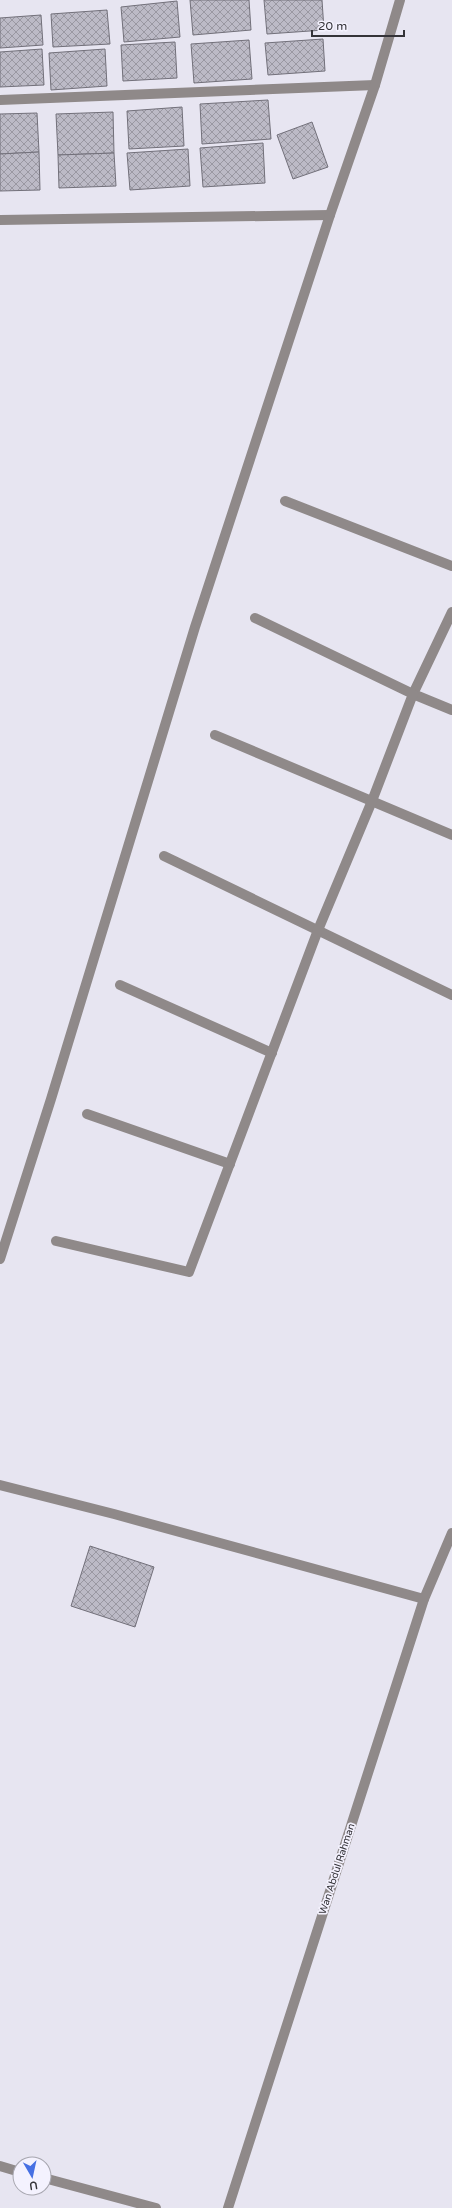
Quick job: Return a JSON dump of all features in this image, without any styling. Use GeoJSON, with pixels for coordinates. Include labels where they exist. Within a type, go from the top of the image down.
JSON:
{"type":"FeatureCollection","features":[{"type":"Feature","properties":{"kind":"street"},"geometry":{"type":"LineString","coordinates":[[0,1259],[54,1092],[193,634],[330,215],[375,85],[400,0]]}},
{"type":"Feature","properties":{"kind":"street"},"geometry":{"type":"LineString","coordinates":[[0,100],[375,85]]}},
{"type":"Feature","properties":{"kind":"street"},"geometry":{"type":"LineString","coordinates":[[0,220],[330,215]]}},
{"type":"Feature","properties":{"kind":"street"},"geometry":{"type":"LineString","coordinates":[[285,502],[452,566]]}},
{"type":"Feature","properties":{"kind":"street"},"geometry":{"type":"LineString","coordinates":[[56,1241],[190,1272],[318,930],[372,801],[413,694],[452,612]]}},
{"type":"Feature","properties":{"kind":"street"},"geometry":{"type":"LineString","coordinates":[[255,618],[413,694],[452,710]]}},
{"type":"Feature","properties":{"kind":"street"},"geometry":{"type":"LineString","coordinates":[[215,735],[452,835]]}},
{"type":"Feature","properties":{"kind":"street"},"geometry":{"type":"LineString","coordinates":[[164,856],[452,995]]}},
{"type":"Feature","properties":{"kind":"street"},"geometry":{"type":"LineString","coordinates":[[120,985],[272,1053]]}},
{"type":"Feature","properties":{"kind":"street"},"geometry":{"type":"LineString","coordinates":[[87,1114],[230,1164]]}},
{"type":"Feature","properties":{"kind":"street"},"geometry":{"type":"LineString","coordinates":[[0,1485],[114,1514],[424,1600]]}},
{"type":"Feature","properties":{"kind":"street","name":"Wan Abdul Rahman"},"geometry":{"type":"LineString","coordinates":[[228,2208],[424,1600],[452,1533]]}},
{"type":"Feature","properties":{"kind":"street"},"geometry":{"type":"LineString","coordinates":[[0,2166],[12,2170]]}},
{"type":"Feature","properties":{"kind":"street"},"geometry":{"type":"LineString","coordinates":[[52,2180],[156,2208]]}},
{"type":"Feature","properties":{"kind":"building"},"geometry":{"type":"Polygon","coordinates":[[[190,0],[249,0],[251,30],[193,35],[190,0]]]}},
{"type":"Feature","properties":{"kind":"building"},"geometry":{"type":"Polygon","coordinates":[[[264,0],[322,0],[324,30],[267,34],[264,0]]]}},
{"type":"Feature","properties":{"kind":"building"},"geometry":{"type":"Polygon","coordinates":[[[177,1],[180,37],[124,42],[121,7],[177,1]]]}},
{"type":"Feature","properties":{"kind":"building"},"geometry":{"type":"Polygon","coordinates":[[[107,10],[110,44],[53,47],[51,14],[107,10]]]}},
{"type":"Feature","properties":{"kind":"building"},"geometry":{"type":"Polygon","coordinates":[[[41,15],[43,45],[0,48],[0,18],[41,15]]]}},
{"type":"Feature","properties":{"kind":"building"},"geometry":{"type":"Polygon","coordinates":[[[323,39],[325,71],[268,75],[265,43],[323,39]]]}},
{"type":"Feature","properties":{"kind":"building"},"geometry":{"type":"Polygon","coordinates":[[[249,40],[252,79],[194,83],[191,44],[249,40]]]}},
{"type":"Feature","properties":{"kind":"building"},"geometry":{"type":"Polygon","coordinates":[[[175,42],[177,78],[123,81],[121,45],[175,42]]]}},
{"type":"Feature","properties":{"kind":"building"},"geometry":{"type":"Polygon","coordinates":[[[42,49],[44,85],[0,87],[0,52],[42,49]]]}},
{"type":"Feature","properties":{"kind":"building"},"geometry":{"type":"Polygon","coordinates":[[[105,49],[107,86],[51,90],[49,53],[105,49]]]}},
{"type":"Feature","properties":{"kind":"building"},"geometry":{"type":"Polygon","coordinates":[[[268,100],[271,139],[202,144],[200,104],[268,100]]]}},
{"type":"Feature","properties":{"kind":"building"},"geometry":{"type":"Polygon","coordinates":[[[182,107],[184,146],[129,149],[127,111],[182,107]]]}},
{"type":"Feature","properties":{"kind":"building"},"geometry":{"type":"Polygon","coordinates":[[[113,112],[114,153],[58,155],[56,114],[113,112]]]}},
{"type":"Feature","properties":{"kind":"building"},"geometry":{"type":"Polygon","coordinates":[[[37,113],[39,152],[0,154],[0,114],[37,113]]]}},
{"type":"Feature","properties":{"kind":"building"},"geometry":{"type":"Polygon","coordinates":[[[312,122],[328,167],[293,179],[277,135],[312,122]]]}},
{"type":"Feature","properties":{"kind":"building"},"geometry":{"type":"Polygon","coordinates":[[[263,143],[265,183],[203,187],[200,148],[263,143]]]}},
{"type":"Feature","properties":{"kind":"building"},"geometry":{"type":"Polygon","coordinates":[[[188,149],[190,186],[130,190],[127,153],[188,149]]]}},
{"type":"Feature","properties":{"kind":"building"},"geometry":{"type":"Polygon","coordinates":[[[39,152],[40,190],[0,191],[0,154],[39,152]]]}},
{"type":"Feature","properties":{"kind":"building"},"geometry":{"type":"Polygon","coordinates":[[[114,153],[116,186],[59,188],[58,155],[114,153]]]}},
{"type":"Feature","properties":{"kind":"building"},"geometry":{"type":"Polygon","coordinates":[[[90,1546],[154,1567],[135,1627],[71,1606],[90,1546]]]}}]}
